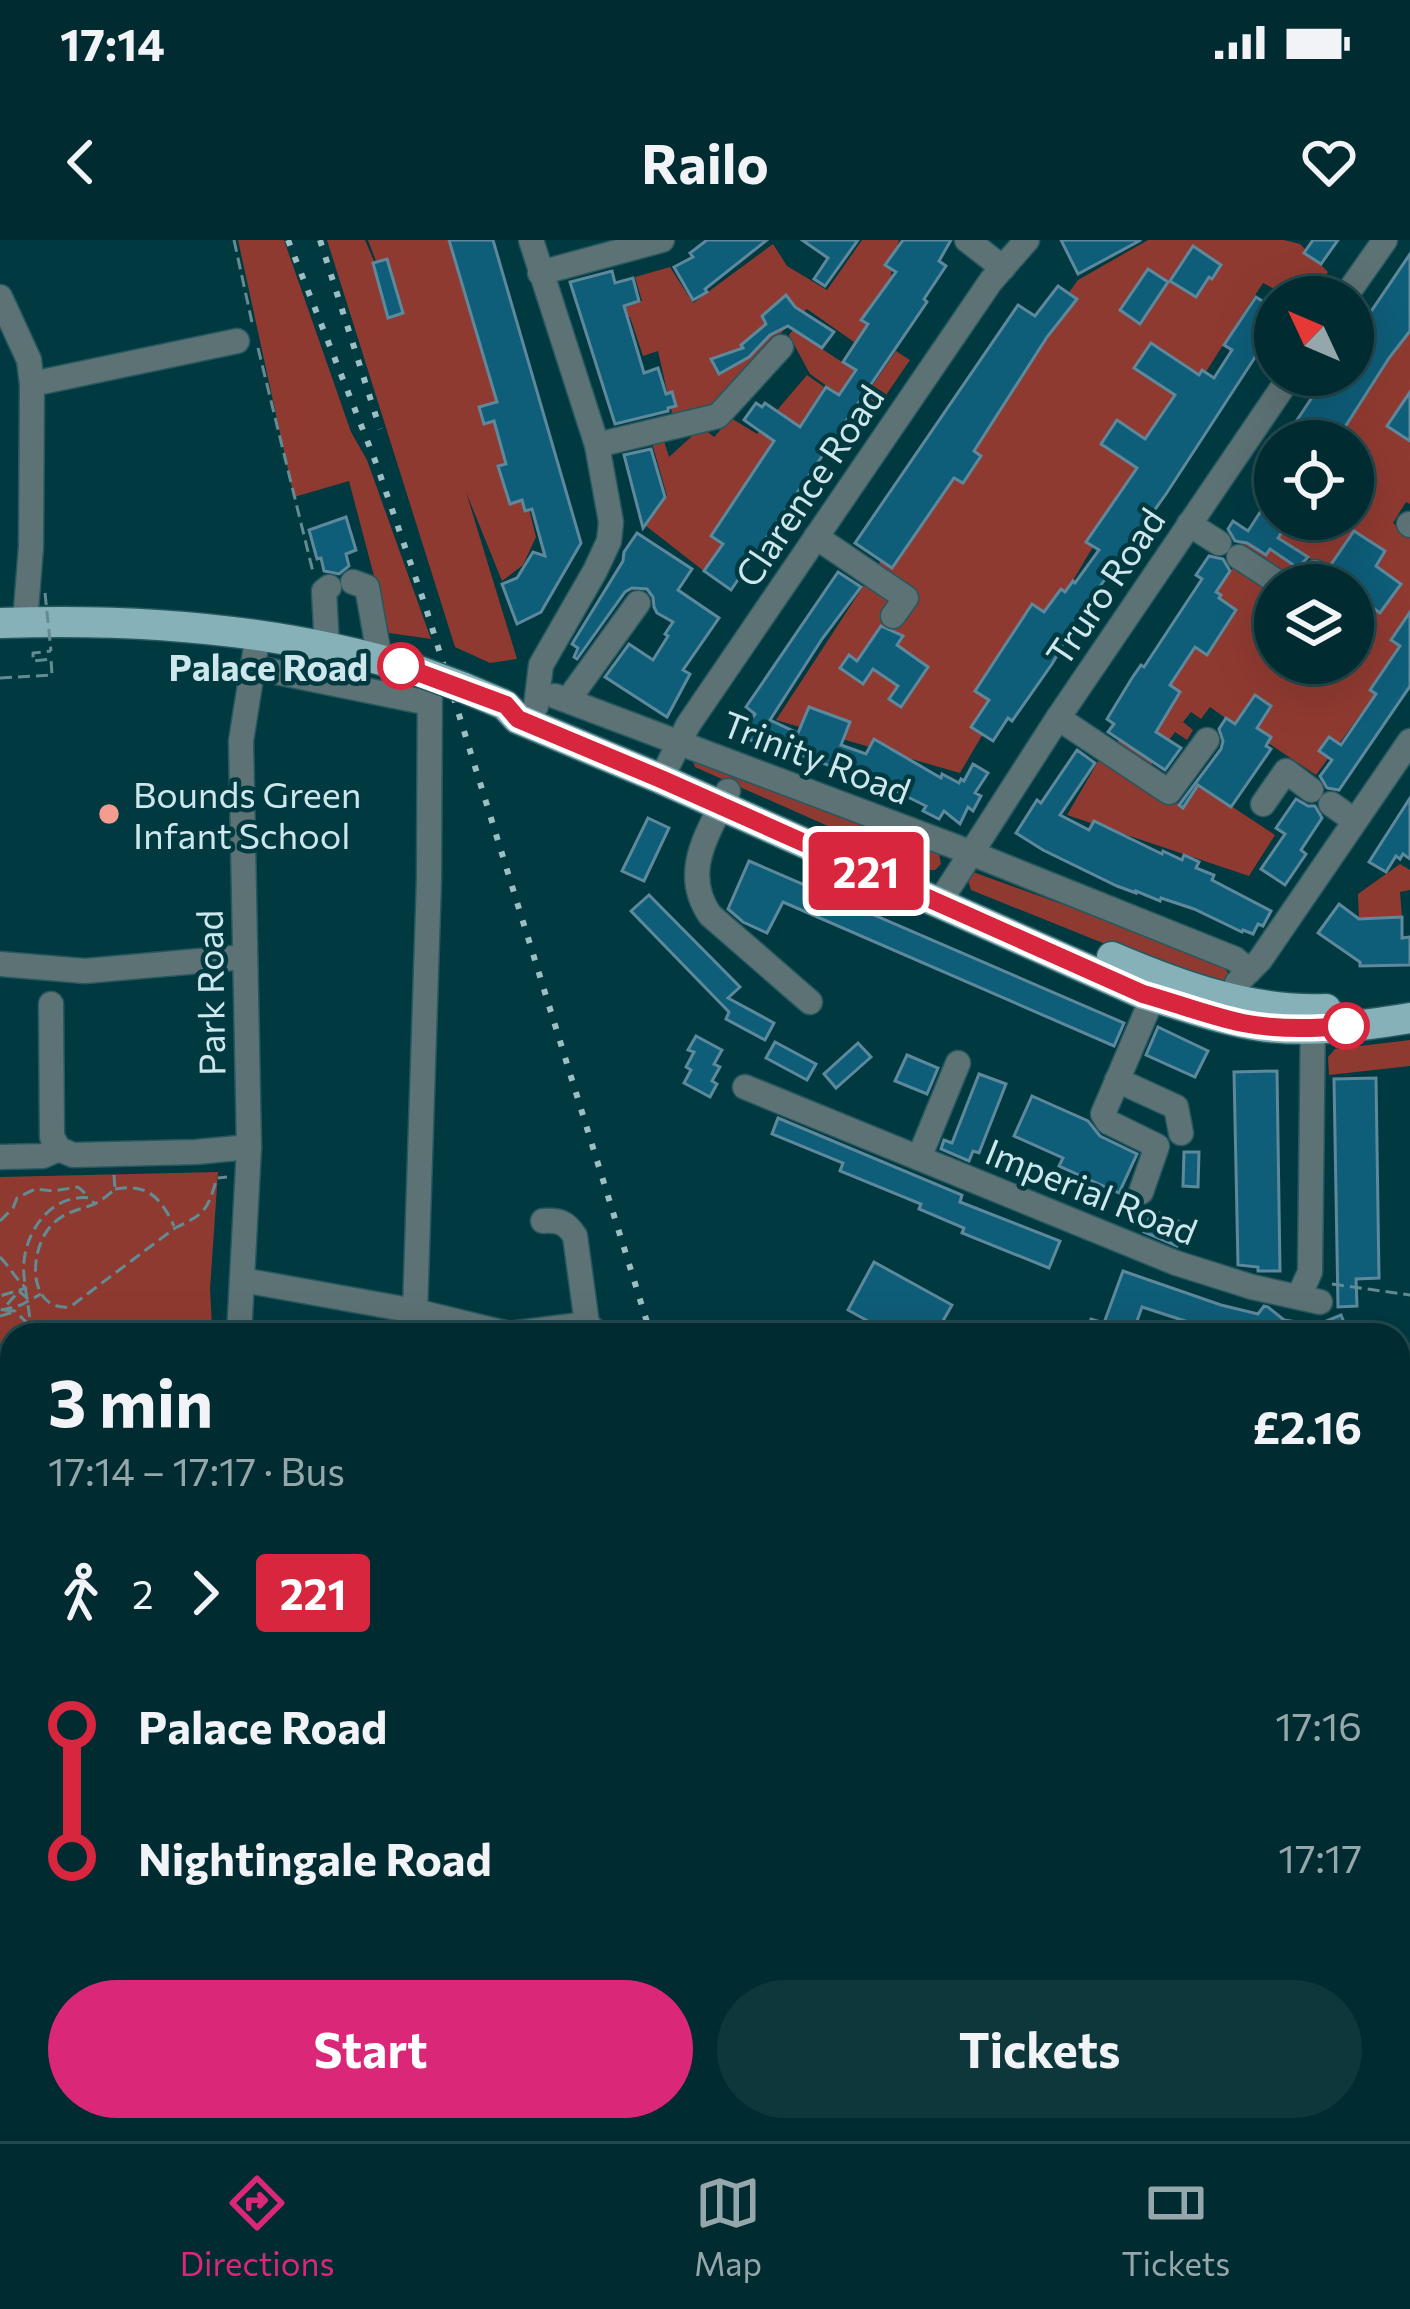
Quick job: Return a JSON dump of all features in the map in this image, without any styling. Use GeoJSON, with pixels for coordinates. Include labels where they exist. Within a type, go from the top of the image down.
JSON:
{"type":"FeatureCollection","features":[{"type":"Feature","properties":{"kind":"main road"},"geometry":{"type":"LineString","coordinates":[[12,623],[258,634],[380,660],[426,684],[531,701],[518,719],[670,761],[725,800],[1157,987],[1266,1027],[1410,1003]]}},
{"type":"Feature","properties":{"kind":"main road"},"geometry":{"type":"LineString","coordinates":[[1313,1019],[1410,1018]]}},
{"type":"Feature","properties":{"kind":"street"},"geometry":{"type":"LineString","coordinates":[[531,240],[597,446],[610,522],[609,541],[595,571],[541,665],[514,685],[531,701],[638,603]]}},
{"type":"Feature","properties":{"kind":"street"},"geometry":{"type":"LineString","coordinates":[[540,273],[662,240]]}},
{"type":"Feature","properties":{"kind":"street"},"geometry":{"type":"LineString","coordinates":[[967,240],[1003,268]]}},
{"type":"Feature","properties":{"kind":"street","name":"Clarence Road"},"geometry":{"type":"LineString","coordinates":[[670,761],[817,537],[1027,240]]}},
{"type":"Feature","properties":{"kind":"street"},"geometry":{"type":"LineString","coordinates":[[1360,276],[1385,240]]}},
{"type":"Feature","properties":{"kind":"street"},"geometry":{"type":"LineString","coordinates":[[0,297],[29,359],[32,384],[30,554],[12,623]]}},
{"type":"Feature","properties":{"kind":"street"},"geometry":{"type":"LineString","coordinates":[[32,384],[237,341]]}},
{"type":"Feature","properties":{"kind":"street"},"geometry":{"type":"LineString","coordinates":[[597,446],[718,416],[781,347]]}},
{"type":"Feature","properties":{"kind":"street","name":"Truro Road"},"geometry":{"type":"LineString","coordinates":[[935,891],[967,851],[1277,396]]}},
{"type":"Feature","properties":{"kind":"street"},"geometry":{"type":"LineString","coordinates":[[1189,524],[1254,567]]}},
{"type":"Feature","properties":{"kind":"street"},"geometry":{"type":"LineString","coordinates":[[817,537],[905,598],[893,616]]}},
{"type":"Feature","properties":{"kind":"street"},"geometry":{"type":"LineString","coordinates":[[338,686],[337,649],[324,591],[332,582],[367,587],[380,660]]}},
{"type":"Feature","properties":{"kind":"street","name":"Park Road"},"geometry":{"type":"LineString","coordinates":[[240,1323],[249,1147],[241,741],[258,634]]}},
{"type":"Feature","properties":{"kind":"street"},"geometry":{"type":"LineString","coordinates":[[252,667],[338,686],[426,684],[430,857],[415,1311]]}},
{"type":"Feature","properties":{"kind":"street","name":"Trinity Road"},"geometry":{"type":"LineString","coordinates":[[531,701],[670,761],[967,851],[1235,959],[1249,971]]}},
{"type":"Feature","properties":{"kind":"street"},"geometry":{"type":"LineString","coordinates":[[1058,718],[1169,792],[1207,740]]}},
{"type":"Feature","properties":{"kind":"street"},"geometry":{"type":"LineString","coordinates":[[1215,1006],[1269,947],[1410,741]]}},
{"type":"Feature","properties":{"kind":"street"},"geometry":{"type":"LineString","coordinates":[[1263,804],[1286,771],[1355,820]]}},
{"type":"Feature","properties":{"kind":"street"},"geometry":{"type":"LineString","coordinates":[[725,800],[696,865],[700,900],[710,915],[810,1002]]}},
{"type":"Feature","properties":{"kind":"street"},"geometry":{"type":"LineString","coordinates":[[0,964],[86,971],[245,956]]}},
{"type":"Feature","properties":{"kind":"street"},"geometry":{"type":"LineString","coordinates":[[1141,1192],[1157,1146],[1105,1119],[1104,1109],[1157,987]]}},
{"type":"Feature","properties":{"kind":"street"},"geometry":{"type":"LineString","coordinates":[[51,1004],[52,1137],[59,1149],[73,1155],[112,1155],[249,1147]]}},
{"type":"Feature","properties":{"kind":"street"},"geometry":{"type":"LineString","coordinates":[[1308,1293],[1313,1019]]}},
{"type":"Feature","properties":{"kind":"street"},"geometry":{"type":"LineString","coordinates":[[919,1158],[958,1063]]}},
{"type":"Feature","properties":{"kind":"street"},"geometry":{"type":"LineString","coordinates":[[1117,1080],[1176,1107],[1180,1133]]}},
{"type":"Feature","properties":{"kind":"street","name":"Imperial Road"},"geometry":{"type":"LineString","coordinates":[[745,1087],[1192,1269],[1252,1287],[1308,1293]]}},
{"type":"Feature","properties":{"kind":"street"},"geometry":{"type":"LineString","coordinates":[[0,1157],[43,1156],[59,1149]]}},
{"type":"Feature","properties":{"kind":"street"},"geometry":{"type":"LineString","coordinates":[[543,1221],[568,1224],[575,1236],[592,1323]]}},
{"type":"Feature","properties":{"kind":"street"},"geometry":{"type":"LineString","coordinates":[[242,1280],[464,1323]]}},
{"type":"Feature","properties":{"kind":"path"},"geometry":{"type":"LineString","coordinates":[[234,240],[286,467],[332,582]]}},
{"type":"Feature","properties":{"kind":"path"},"geometry":{"type":"LineString","coordinates":[[0,678],[52,675],[51,659],[34,661],[33,657],[33,653],[51,651],[45,593]]}},
{"type":"Feature","properties":{"kind":"path"},"geometry":{"type":"LineString","coordinates":[[112,1155],[115,1189]]}},
{"type":"Feature","properties":{"kind":"path"},"geometry":{"type":"LineString","coordinates":[[175,1228],[158,1197],[146,1189],[115,1189],[95,1205],[66,1213],[44,1235],[38,1250],[35,1270],[41,1294],[47,1304],[70,1307],[208,1208],[217,1178],[248,1175]]}},
{"type":"Feature","properties":{"kind":"path"},"geometry":{"type":"LineString","coordinates":[[0,1221],[17,1198],[35,1189],[78,1186],[95,1205]]}},
{"type":"Feature","properties":{"kind":"path"},"geometry":{"type":"LineString","coordinates":[[31,1323],[23,1273],[28,1245],[41,1217],[60,1202],[77,1196],[90,1198]]}},
{"type":"Feature","properties":{"kind":"path"},"geometry":{"type":"LineString","coordinates":[[0,1257],[26,1288]]}},
{"type":"Feature","properties":{"kind":"path"},"geometry":{"type":"LineString","coordinates":[[0,1296],[26,1288]]}},
{"type":"Feature","properties":{"kind":"path"},"geometry":{"type":"LineString","coordinates":[[20,1291],[29,1300]]}},
{"type":"Feature","properties":{"kind":"path"},"geometry":{"type":"LineString","coordinates":[[0,1312],[20,1291]]}},
{"type":"Feature","properties":{"kind":"path"},"geometry":{"type":"LineString","coordinates":[[1308,1293],[1410,1295]]}},
{"type":"Feature","properties":{"kind":"path"},"geometry":{"type":"LineString","coordinates":[[0,1312],[41,1294]]}},
{"type":"Feature","properties":{"kind":"path"},"geometry":{"type":"LineString","coordinates":[[16,1312],[21,1305]]}},
{"type":"Feature","properties":{"kind":"path"},"geometry":{"type":"LineString","coordinates":[[0,1312],[16,1312],[26,1323]]}},
{"type":"Feature","properties":{"kind":"shaded area"},"geometry":{"type":"Polygon","coordinates":[[[238,240],[284,240],[431,639],[389,633],[349,481],[294,497],[238,240]]]}},
{"type":"Feature","properties":{"kind":"shaded area"},"geometry":{"type":"Polygon","coordinates":[[[327,240],[365,240],[389,296],[368,240],[463,240],[536,537],[523,565],[502,581],[466,492],[517,659],[490,663],[455,647],[327,240]]]}},
{"type":"Feature","properties":{"kind":"shaded area"},"geometry":{"type":"Polygon","coordinates":[[[862,240],[899,240],[891,273],[898,302],[842,389],[862,401],[896,351],[910,360],[871,417],[810,374],[789,335],[793,330],[842,362],[854,342],[807,309],[711,409],[674,422],[658,351],[643,356],[630,317],[613,321],[611,313],[642,301],[635,277],[670,267],[693,303],[773,244],[787,266],[827,290],[862,240]]]}},
{"type":"Feature","properties":{"kind":"shaded area"},"geometry":{"type":"Polygon","coordinates":[[[1148,240],[1284,240],[1300,244],[1328,272],[1325,276],[1254,276],[1254,297],[1088,555],[960,773],[776,720],[866,582],[1078,280],[1148,240]]]}},
{"type":"Feature","properties":{"kind":"shaded area"},"geometry":{"type":"Polygon","coordinates":[[[1410,293],[1410,391],[1387,426],[1410,442],[1410,504],[1406,502],[1393,523],[1410,536],[1410,647],[1316,775],[1268,743],[1270,737],[1210,792],[1275,835],[1249,876],[1067,815],[1103,753],[1183,807],[1238,727],[1210,707],[1201,719],[1191,712],[1183,722],[1193,730],[1187,740],[1175,732],[1147,770],[1112,750],[1237,561],[1254,573],[1254,684],[1374,684],[1374,589],[1401,584],[1376,566],[1385,551],[1367,540],[1374,540],[1374,420],[1322,420],[1338,396],[1374,396],[1374,345],[1410,293]]]}},
{"type":"Feature","properties":{"kind":"shaded area"},"geometry":{"type":"Polygon","coordinates":[[[807,375],[824,387],[709,575],[646,526],[667,496],[652,443],[663,438],[669,457],[702,427],[714,437],[731,418],[757,434],[807,375]]]}},
{"type":"Feature","properties":{"kind":"shaded area"},"geometry":{"type":"Polygon","coordinates":[[[1254,520],[1254,540],[1348,540],[1331,564],[1318,564],[1301,553],[1293,564],[1258,564],[1236,549],[1254,520]]]}},
{"type":"Feature","properties":{"kind":"shaded area"},"geometry":{"type":"Polygon","coordinates":[[[692,759],[939,853],[941,864],[927,870],[695,767],[692,759]]]}},
{"type":"Feature","properties":{"kind":"shaded area"},"geometry":{"type":"Polygon","coordinates":[[[1400,864],[1410,870],[1410,890],[1400,892],[1402,917],[1359,919],[1358,894],[1400,864]]]}},
{"type":"Feature","properties":{"kind":"shaded area"},"geometry":{"type":"Polygon","coordinates":[[[973,872],[1218,960],[1228,974],[1225,982],[1202,983],[971,890],[967,878],[973,872]]]}},
{"type":"Feature","properties":{"kind":"shaded area"},"geometry":{"type":"Polygon","coordinates":[[[1410,1040],[1410,1066],[1329,1075],[1328,1057],[1335,1049],[1410,1040]]]}},
{"type":"Feature","properties":{"kind":"shaded area"},"geometry":{"type":"Polygon","coordinates":[[[218,1172],[212,1323],[0,1323],[0,1177],[218,1172]]]}},
{"type":"Feature","properties":{"kind":"building"},"geometry":{"type":"Polygon","coordinates":[[[449,240],[493,240],[581,543],[541,612],[517,624],[502,584],[517,578],[533,552],[545,556],[532,509],[525,511],[522,500],[510,504],[498,466],[506,464],[494,421],[484,424],[479,407],[497,402],[449,240]]]}},
{"type":"Feature","properties":{"kind":"building"},"geometry":{"type":"Polygon","coordinates":[[[707,240],[767,240],[693,300],[674,267],[693,257],[690,253],[707,240]]]}},
{"type":"Feature","properties":{"kind":"building"},"geometry":{"type":"Polygon","coordinates":[[[802,240],[858,240],[825,286],[814,279],[828,258],[802,240]]]}},
{"type":"Feature","properties":{"kind":"building"},"geometry":{"type":"Polygon","coordinates":[[[903,240],[951,240],[939,261],[946,266],[924,299],[927,302],[731,590],[704,571],[723,544],[711,536],[774,441],[744,420],[756,403],[762,407],[765,403],[800,427],[826,387],[839,395],[856,370],[843,362],[868,324],[861,320],[896,272],[885,265],[903,240]]]}},
{"type":"Feature","properties":{"kind":"building"},"geometry":{"type":"Polygon","coordinates":[[[1061,240],[1141,240],[1078,274],[1061,240]]]}},
{"type":"Feature","properties":{"kind":"building"},"geometry":{"type":"Polygon","coordinates":[[[1313,240],[1338,240],[1321,264],[1304,253],[1313,240]]]}},
{"type":"Feature","properties":{"kind":"building"},"geometry":{"type":"Polygon","coordinates":[[[1193,246],[1221,265],[1196,297],[1170,281],[1193,246]]]}},
{"type":"Feature","properties":{"kind":"building"},"geometry":{"type":"Polygon","coordinates":[[[1410,254],[1410,331],[1374,381],[1374,307],[1410,254]]]}},
{"type":"Feature","properties":{"kind":"building"},"geometry":{"type":"Polygon","coordinates":[[[387,259],[403,313],[388,318],[373,263],[387,259]]]}},
{"type":"Feature","properties":{"kind":"building"},"geometry":{"type":"Polygon","coordinates":[[[1148,269],[1168,282],[1140,324],[1120,310],[1148,269]]]}},
{"type":"Feature","properties":{"kind":"building"},"geometry":{"type":"Polygon","coordinates":[[[612,271],[615,283],[633,278],[639,301],[624,306],[644,373],[658,368],[666,394],[672,392],[676,406],[615,424],[570,282],[612,271]]]}},
{"type":"Feature","properties":{"kind":"building"},"geometry":{"type":"Polygon","coordinates":[[[1058,286],[1077,299],[974,451],[981,456],[963,483],[954,478],[892,568],[855,543],[1018,305],[1035,316],[1058,286]]]}},
{"type":"Feature","properties":{"kind":"building"},"geometry":{"type":"Polygon","coordinates":[[[786,295],[795,307],[834,332],[822,348],[788,326],[719,374],[711,359],[743,348],[766,324],[762,316],[786,295]]]}},
{"type":"Feature","properties":{"kind":"building"},"geometry":{"type":"Polygon","coordinates":[[[1254,300],[1254,359],[1052,664],[993,741],[971,727],[989,700],[975,691],[1032,604],[1044,612],[1061,589],[1065,592],[1075,583],[1099,550],[1086,542],[1137,468],[1101,444],[1117,420],[1145,439],[1175,395],[1134,368],[1151,343],[1199,375],[1202,370],[1214,378],[1232,350],[1224,345],[1254,300]]]}},
{"type":"Feature","properties":{"kind":"building"},"geometry":{"type":"Polygon","coordinates":[[[1410,392],[1410,441],[1387,426],[1410,392]]]}},
{"type":"Feature","properties":{"kind":"building"},"geometry":{"type":"Polygon","coordinates":[[[1313,396],[1365,396],[1349,420],[1297,420],[1313,396]]]}},
{"type":"Feature","properties":{"kind":"building"},"geometry":{"type":"Polygon","coordinates":[[[651,449],[665,497],[643,528],[624,455],[651,449]]]}},
{"type":"Feature","properties":{"kind":"building"},"geometry":{"type":"Polygon","coordinates":[[[346,517],[356,550],[346,554],[349,566],[339,574],[324,571],[309,530],[346,517]]]}},
{"type":"Feature","properties":{"kind":"building"},"geometry":{"type":"Polygon","coordinates":[[[1233,521],[1248,531],[1254,522],[1254,540],[1281,540],[1308,557],[1302,564],[1292,564],[1270,549],[1266,555],[1235,541],[1228,529],[1233,521]]]}},
{"type":"Feature","properties":{"kind":"building"},"geometry":{"type":"Polygon","coordinates":[[[637,533],[692,569],[678,590],[719,618],[683,670],[690,674],[667,717],[605,677],[629,644],[653,660],[668,636],[673,622],[657,613],[647,589],[625,592],[574,657],[578,648],[572,644],[637,533]]]}},
{"type":"Feature","properties":{"kind":"building"},"geometry":{"type":"Polygon","coordinates":[[[1348,540],[1368,540],[1385,551],[1376,566],[1401,584],[1380,613],[1374,609],[1374,564],[1331,564],[1348,540]]]}},
{"type":"Feature","properties":{"kind":"building"},"geometry":{"type":"Polygon","coordinates":[[[1209,556],[1223,559],[1230,571],[1216,592],[1236,610],[1207,655],[1195,647],[1170,685],[1180,692],[1156,732],[1181,748],[1165,770],[1108,732],[1114,724],[1107,719],[1202,579],[1196,575],[1209,556]]]}},
{"type":"Feature","properties":{"kind":"building"},"geometry":{"type":"Polygon","coordinates":[[[838,572],[861,587],[770,720],[798,733],[809,707],[850,722],[841,745],[866,754],[874,739],[941,778],[942,774],[959,783],[973,764],[988,773],[975,793],[981,796],[973,811],[968,807],[960,824],[944,811],[939,819],[923,811],[926,806],[851,769],[849,773],[748,739],[744,730],[755,714],[746,707],[838,572]]]}},
{"type":"Feature","properties":{"kind":"building"},"geometry":{"type":"Polygon","coordinates":[[[1410,612],[1410,686],[1339,790],[1327,788],[1320,776],[1332,760],[1319,751],[1329,737],[1341,745],[1376,694],[1370,690],[1400,646],[1391,640],[1410,612]]]}},
{"type":"Feature","properties":{"kind":"building"},"geometry":{"type":"Polygon","coordinates":[[[881,626],[903,636],[897,645],[928,667],[901,707],[889,699],[898,686],[873,669],[863,684],[840,668],[849,655],[857,661],[881,626]]]}},
{"type":"Feature","properties":{"kind":"building"},"geometry":{"type":"Polygon","coordinates":[[[1255,695],[1271,706],[1257,728],[1271,737],[1266,746],[1271,749],[1231,807],[1198,785],[1183,808],[1179,805],[1221,749],[1219,729],[1226,718],[1235,724],[1255,695]]]}},
{"type":"Feature","properties":{"kind":"building"},"geometry":{"type":"Polygon","coordinates":[[[1077,750],[1095,763],[1060,815],[1089,830],[1094,821],[1162,854],[1182,860],[1184,855],[1199,862],[1196,868],[1214,875],[1212,880],[1271,911],[1263,926],[1258,924],[1253,934],[1242,932],[1194,909],[1117,886],[1016,833],[1077,750]]]}},
{"type":"Feature","properties":{"kind":"building"},"geometry":{"type":"Polygon","coordinates":[[[1410,798],[1410,859],[1396,856],[1386,872],[1369,862],[1410,798]]]}},
{"type":"Feature","properties":{"kind":"building"},"geometry":{"type":"Polygon","coordinates":[[[1296,799],[1315,806],[1322,818],[1285,885],[1261,869],[1285,834],[1276,828],[1296,799]]]}},
{"type":"Feature","properties":{"kind":"building"},"geometry":{"type":"Polygon","coordinates":[[[648,818],[669,828],[644,881],[622,871],[648,818]]]}},
{"type":"Feature","properties":{"kind":"building"},"geometry":{"type":"Polygon","coordinates":[[[749,861],[1124,1023],[1114,1046],[783,902],[767,933],[743,922],[728,909],[749,861]]]}},
{"type":"Feature","properties":{"kind":"building"},"geometry":{"type":"Polygon","coordinates":[[[649,895],[740,987],[728,998],[774,1023],[765,1040],[726,1019],[729,1012],[631,911],[649,895]]]}},
{"type":"Feature","properties":{"kind":"building"},"geometry":{"type":"Polygon","coordinates":[[[1339,904],[1359,919],[1402,917],[1402,938],[1410,937],[1410,965],[1360,966],[1318,933],[1339,904]]]}},
{"type":"Feature","properties":{"kind":"building"},"geometry":{"type":"Polygon","coordinates":[[[1158,1027],[1208,1051],[1195,1077],[1146,1055],[1158,1027]]]}},
{"type":"Feature","properties":{"kind":"building"},"geometry":{"type":"Polygon","coordinates":[[[696,1036],[722,1050],[714,1064],[720,1067],[710,1097],[684,1083],[694,1052],[688,1050],[696,1036]]]}},
{"type":"Feature","properties":{"kind":"building"},"geometry":{"type":"Polygon","coordinates":[[[775,1042],[816,1064],[807,1080],[766,1058],[775,1042]]]}},
{"type":"Feature","properties":{"kind":"building"},"geometry":{"type":"Polygon","coordinates":[[[858,1043],[871,1057],[836,1088],[824,1074],[858,1043]]]}},
{"type":"Feature","properties":{"kind":"building"},"geometry":{"type":"Polygon","coordinates":[[[907,1055],[938,1068],[927,1094],[895,1081],[907,1055]]]}},
{"type":"Feature","properties":{"kind":"building"},"geometry":{"type":"Polygon","coordinates":[[[1277,1071],[1280,1271],[1258,1271],[1258,1267],[1238,1265],[1234,1072],[1277,1071]]]}},
{"type":"Feature","properties":{"kind":"building"},"geometry":{"type":"Polygon","coordinates":[[[979,1074],[1006,1084],[979,1153],[973,1151],[969,1161],[941,1149],[944,1140],[952,1143],[979,1074]]]}},
{"type":"Feature","properties":{"kind":"building"},"geometry":{"type":"Polygon","coordinates":[[[1376,1078],[1379,1278],[1356,1279],[1357,1306],[1338,1307],[1334,1079],[1376,1078]]]}},
{"type":"Feature","properties":{"kind":"building"},"geometry":{"type":"Polygon","coordinates":[[[1032,1096],[1088,1121],[1100,1136],[1137,1154],[1119,1193],[1059,1166],[1063,1158],[1014,1136],[1032,1096]]]}},
{"type":"Feature","properties":{"kind":"building"},"geometry":{"type":"Polygon","coordinates":[[[778,1118],[962,1195],[960,1202],[1060,1241],[1049,1268],[962,1233],[964,1228],[919,1209],[921,1204],[840,1171],[843,1163],[772,1134],[778,1118]]]}},
{"type":"Feature","properties":{"kind":"building"},"geometry":{"type":"Polygon","coordinates":[[[1184,1152],[1199,1152],[1198,1187],[1183,1186],[1184,1152]]]}},
{"type":"Feature","properties":{"kind":"building"},"geometry":{"type":"Polygon","coordinates":[[[1152,1210],[1185,1224],[1177,1246],[1144,1232],[1152,1210]]]}},
{"type":"Feature","properties":{"kind":"building"},"geometry":{"type":"Polygon","coordinates":[[[874,1262],[952,1305],[942,1323],[871,1323],[848,1310],[874,1262]]]}},
{"type":"Feature","properties":{"kind":"building"},"geometry":{"type":"Polygon","coordinates":[[[1123,1271],[1221,1305],[1258,1314],[1264,1306],[1284,1320],[1304,1323],[1191,1323],[1142,1307],[1136,1323],[1104,1323],[1123,1271]]]}},
{"type":"Feature","properties":{"kind":"railway"},"geometry":{"type":"LineString","coordinates":[[288,240],[376,463],[425,605],[647,1323]]}},
{"type":"Feature","properties":{"kind":"railway"},"geometry":{"type":"LineString","coordinates":[[320,240],[380,429]]}},
{"type":"Feature","properties":{"kind":"bus line","name":"221"},"geometry":{"type":"LineString","coordinates":[[401,666],[506,705],[518,719],[1143,994],[1266,1027],[1346,1026]]}},
{"type":"Feature","properties":{"kind":"place","name":"Palace Road"},"geometry":{"type":"Point","coordinates":[401,666]}},
{"type":"Feature","properties":{"kind":"place","name":"Bounds Green Infant School"},"geometry":{"type":"Point","coordinates":[109,814]}}]}
